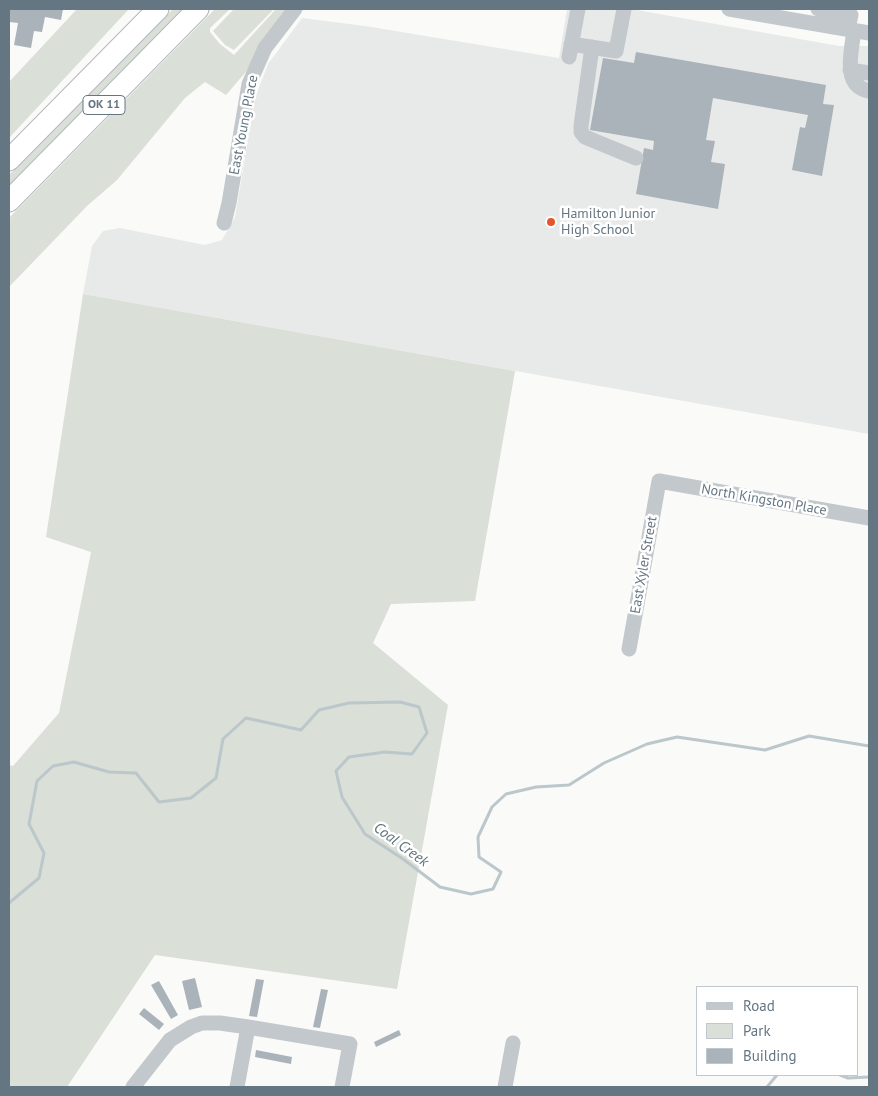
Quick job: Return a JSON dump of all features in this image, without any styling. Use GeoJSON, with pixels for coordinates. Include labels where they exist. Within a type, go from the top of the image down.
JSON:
{"type":"FeatureCollection","features":[{"type":"Feature","properties":{"kind":"highway"},"geometry":{"type":"LineString","coordinates":[[96,71],[145,9]]}},
{"type":"Feature","properties":{"kind":"highway","name":"OK 11"},"geometry":{"type":"LineString","coordinates":[[9,160],[158,9]]}},
{"type":"Feature","properties":{"kind":"highway","name":"OK 11"},"geometry":{"type":"LineString","coordinates":[[9,201],[198,9]]}},
{"type":"Feature","properties":{"kind":"street","name":"East Young Place"},"geometry":{"type":"LineString","coordinates":[[224,223],[249,84],[265,48],[295,9]]}},
{"type":"Feature","properties":{"kind":"street"},"geometry":{"type":"LineString","coordinates":[[578,9],[570,51],[592,47],[616,51],[624,9]]}},
{"type":"Feature","properties":{"kind":"street"},"geometry":{"type":"LineString","coordinates":[[729,9],[801,15],[857,31]]}},
{"type":"Feature","properties":{"kind":"street"},"geometry":{"type":"LineString","coordinates":[[818,9],[851,15],[857,31],[850,70],[855,83],[863,90],[869,91]]}},
{"type":"Feature","properties":{"kind":"street"},"geometry":{"type":"LineString","coordinates":[[592,47],[581,132],[585,137],[636,158]]}},
{"type":"Feature","properties":{"kind":"street"},"geometry":{"type":"LineString","coordinates":[[850,70],[869,73]]}},
{"type":"Feature","properties":{"kind":"street","name":"North Kingston Place"},"geometry":{"type":"LineString","coordinates":[[659,481],[869,518]]}},
{"type":"Feature","properties":{"kind":"street","name":"East Xyler Street"},"geometry":{"type":"LineString","coordinates":[[629,649],[659,481]]}},
{"type":"Feature","properties":{"kind":"street"},"geometry":{"type":"LineString","coordinates":[[133,1087],[163,1048],[180,1033],[202,1023],[248,1027],[350,1044],[342,1087]]}},
{"type":"Feature","properties":{"kind":"street"},"geometry":{"type":"LineString","coordinates":[[237,1087],[248,1027]]}},
{"type":"Feature","properties":{"kind":"street"},"geometry":{"type":"LineString","coordinates":[[505,1087],[513,1043]]}},
{"type":"Feature","properties":{"kind":"shaded area","name":"Hamilton Junior High School"},"geometry":{"type":"Polygon","coordinates":[[[567,9],[631,9],[839,46],[869,46],[869,434],[83,294],[92,246],[103,231],[120,228],[205,245],[222,240],[235,217],[255,98],[268,64],[302,18],[365,26],[559,58],[567,9]]]}},
{"type":"Feature","properties":{"kind":"green space"},"geometry":{"type":"Polygon","coordinates":[[[77,9],[129,9],[9,138],[9,82],[77,9]]]}},
{"type":"Feature","properties":{"kind":"green space"},"geometry":{"type":"Polygon","coordinates":[[[173,9],[189,9],[9,191],[9,175],[173,9]]]}},
{"type":"Feature","properties":{"kind":"green space"},"geometry":{"type":"Polygon","coordinates":[[[215,9],[230,9],[210,28],[210,32],[220,44],[234,55],[276,9],[288,9],[250,67],[226,95],[205,82],[185,98],[117,180],[87,206],[9,287],[9,218],[215,9]]]}},
{"type":"Feature","properties":{"kind":"green space"},"geometry":{"type":"Polygon","coordinates":[[[234,9],[274,9],[234,50],[225,45],[213,31],[234,9]]]}},
{"type":"Feature","properties":{"kind":"green space"},"geometry":{"type":"Polygon","coordinates":[[[83,294],[515,371],[475,601],[391,604],[373,643],[448,705],[397,989],[155,955],[67,1087],[9,1087],[9,765],[13,766],[59,713],[91,552],[46,537],[83,294]]]}},
{"type":"Feature","properties":{"kind":"building"},"geometry":{"type":"Polygon","coordinates":[[[9,9],[63,9],[61,20],[45,17],[42,32],[34,31],[31,48],[14,45],[18,23],[9,22],[9,9]]]}},
{"type":"Feature","properties":{"kind":"building"},"geometry":{"type":"Polygon","coordinates":[[[636,52],[826,85],[823,104],[834,105],[822,176],[792,170],[800,127],[805,128],[808,115],[713,98],[706,140],[715,141],[711,162],[725,164],[718,209],[636,194],[644,148],[653,150],[654,141],[590,130],[603,58],[634,63],[636,52]]]}},
{"type":"Feature","properties":{"kind":"building"},"geometry":{"type":"Polygon","coordinates":[[[195,978],[202,1007],[189,1010],[182,981],[195,978]]]}},
{"type":"Feature","properties":{"kind":"building"},"geometry":{"type":"Polygon","coordinates":[[[256,979],[264,980],[257,1017],[249,1016],[256,979]]]}},
{"type":"Feature","properties":{"kind":"building"},"geometry":{"type":"Polygon","coordinates":[[[159,981],[178,1015],[171,1019],[151,985],[159,981]]]}},
{"type":"Feature","properties":{"kind":"building"},"geometry":{"type":"Polygon","coordinates":[[[321,989],[328,990],[320,1028],[313,1027],[321,989]]]}},
{"type":"Feature","properties":{"kind":"building"},"geometry":{"type":"Polygon","coordinates":[[[144,1008],[164,1024],[159,1030],[139,1014],[144,1008]]]}},
{"type":"Feature","properties":{"kind":"building"},"geometry":{"type":"Polygon","coordinates":[[[399,1030],[401,1035],[376,1047],[374,1042],[399,1030]]]}},
{"type":"Feature","properties":{"kind":"building"},"geometry":{"type":"Polygon","coordinates":[[[256,1050],[292,1057],[291,1064],[255,1057],[256,1050]]]}},
{"type":"Feature","properties":{"kind":"waterway","name":"Coal Creek"},"geometry":{"type":"LineString","coordinates":[[9,903],[39,878],[44,853],[29,824],[37,781],[53,766],[74,762],[109,772],[136,773],[159,802],[191,798],[216,778],[223,739],[246,718],[301,730],[319,710],[349,703],[400,702],[419,707],[427,733],[412,754],[385,752],[349,757],[336,771],[342,797],[365,834],[403,859],[440,887],[471,894],[493,889],[501,872],[479,857],[478,837],[492,807],[506,794],[536,787],[569,785],[604,763],[647,744],[677,737],[765,750],[809,736],[869,746]]}},
{"type":"Feature","properties":{"kind":"waterway","name":"Coal Creek"},"geometry":{"type":"LineString","coordinates":[[767,1087],[776,1076]]}},
{"type":"Feature","properties":{"kind":"waterway","name":"Coal Creek"},"geometry":{"type":"LineString","coordinates":[[843,1076],[848,1078],[869,1077]]}},
{"type":"Feature","properties":{"kind":"place","name":"Hamilton Junior High School"},"geometry":{"type":"Point","coordinates":[551,222]}}]}
